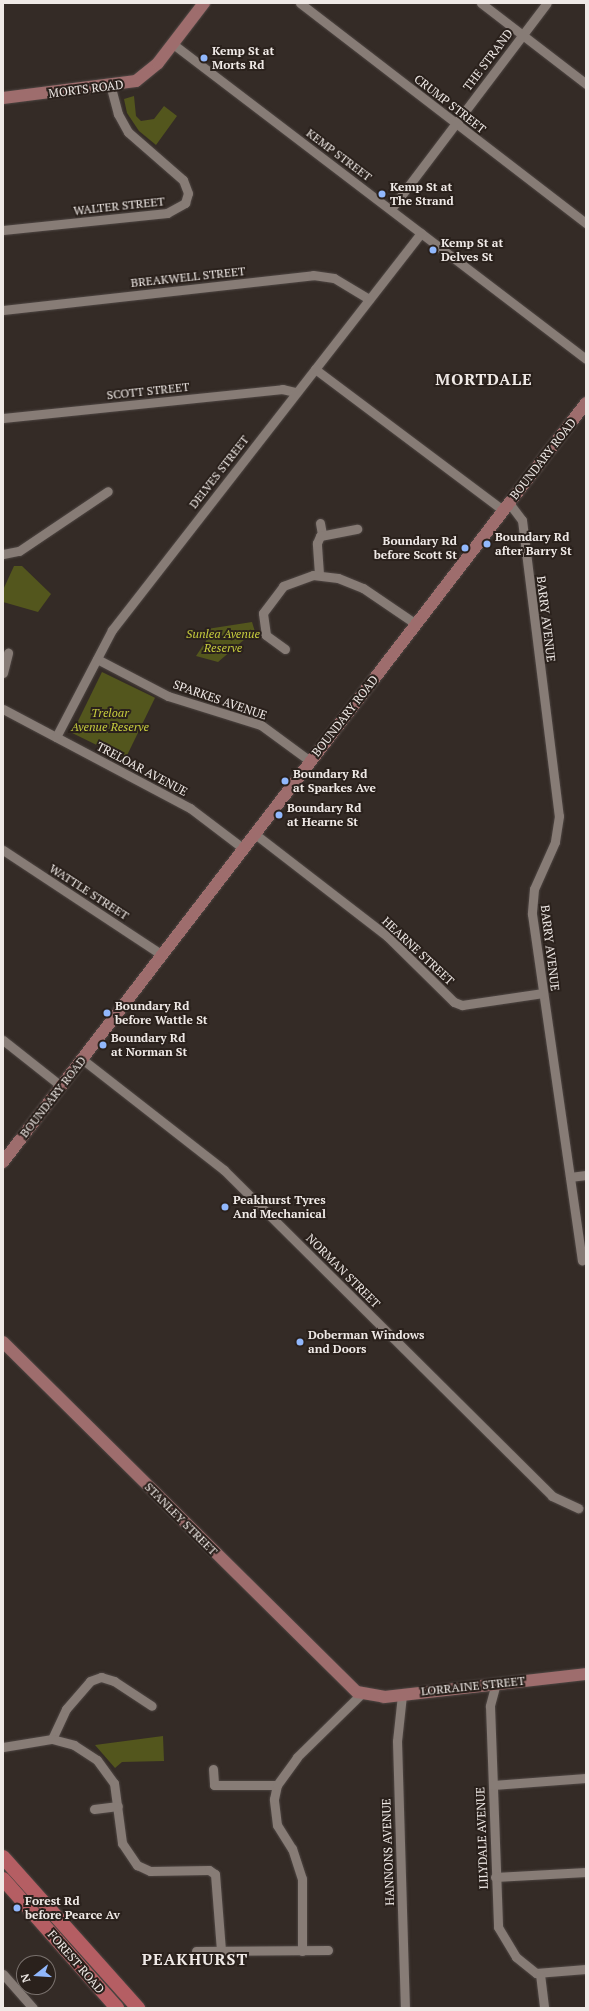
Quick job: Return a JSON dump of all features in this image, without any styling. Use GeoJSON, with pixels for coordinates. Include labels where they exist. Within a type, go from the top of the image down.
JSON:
{"type":"FeatureCollection","features":[{"type":"Feature","properties":{"kind":"main road","name":"FOREST ROAD"},"geometry":{"type":"LineString","coordinates":[[3,1857],[138,2008]]}},
{"type":"Feature","properties":{"kind":"main road","name":"FOREST ROAD"},"geometry":{"type":"LineString","coordinates":[[3,1879],[117,2008]]}},
{"type":"Feature","properties":{"kind":"street","name":"MORTS ROAD"},"geometry":{"type":"LineString","coordinates":[[3,98],[111,87],[146,76],[204,3]]}},
{"type":"Feature","properties":{"kind":"street","name":"CRUMP STREET"},"geometry":{"type":"LineString","coordinates":[[300,3],[586,223]]}},
{"type":"Feature","properties":{"kind":"street"},"geometry":{"type":"LineString","coordinates":[[481,3],[586,84]]}},
{"type":"Feature","properties":{"kind":"street","name":"THE STRAND"},"geometry":{"type":"LineString","coordinates":[[391,209],[547,3]]}},
{"type":"Feature","properties":{"kind":"street","name":"KEMP STREET"},"geometry":{"type":"LineString","coordinates":[[172,44],[586,358]]}},
{"type":"Feature","properties":{"kind":"street","name":"WALTER STREET"},"geometry":{"type":"LineString","coordinates":[[3,230],[167,213],[185,203],[188,193],[183,180],[128,132],[118,114],[111,87]]}},
{"type":"Feature","properties":{"kind":"street","name":"DELVES STREET"},"geometry":{"type":"LineString","coordinates":[[56,738],[112,630],[295,392],[316,369],[420,233]]}},
{"type":"Feature","properties":{"kind":"street","name":"BREAKWELL STREET"},"geometry":{"type":"LineString","coordinates":[[3,310],[313,275],[334,278],[369,299]]}},
{"type":"Feature","properties":{"kind":"street"},"geometry":{"type":"LineString","coordinates":[[316,369],[506,507]]}},
{"type":"Feature","properties":{"kind":"street","name":"SCOTT STREET"},"geometry":{"type":"LineString","coordinates":[[3,418],[282,390],[295,392]]}},
{"type":"Feature","properties":{"kind":"street","name":"BOUNDARY ROAD"},"geometry":{"type":"LineString","coordinates":[[3,1162],[586,403]]}},
{"type":"Feature","properties":{"kind":"street"},"geometry":{"type":"LineString","coordinates":[[3,554],[20,551],[108,491]]}},
{"type":"Feature","properties":{"kind":"street","name":"BARRY AVENUE"},"geometry":{"type":"LineString","coordinates":[[506,507],[522,520],[559,816],[555,842],[532,898],[543,993],[582,1260]]}},
{"type":"Feature","properties":{"kind":"street"},"geometry":{"type":"LineString","coordinates":[[319,574],[317,543],[322,534],[320,523]]}},
{"type":"Feature","properties":{"kind":"street"},"geometry":{"type":"LineString","coordinates":[[322,534],[357,529]]}},
{"type":"Feature","properties":{"kind":"street"},"geometry":{"type":"LineString","coordinates":[[285,649],[266,635],[263,613],[283,586],[319,574],[363,588],[416,624]]}},
{"type":"Feature","properties":{"kind":"street"},"geometry":{"type":"LineString","coordinates":[[3,673],[8,653]]}},
{"type":"Feature","properties":{"kind":"street","name":"SPARKES AVENUE"},"geometry":{"type":"LineString","coordinates":[[97,659],[168,696],[262,725],[310,761]]}},
{"type":"Feature","properties":{"kind":"street","name":"TRELOAR AVENUE"},"geometry":{"type":"LineString","coordinates":[[3,709],[190,808],[244,849]]}},
{"type":"Feature","properties":{"kind":"street","name":"HEARNE STREET"},"geometry":{"type":"LineString","coordinates":[[255,834],[387,936],[454,1002],[462,1005],[543,993]]}},
{"type":"Feature","properties":{"kind":"street","name":"WATTLE STREET"},"geometry":{"type":"LineString","coordinates":[[3,850],[162,955]]}},
{"type":"Feature","properties":{"kind":"street"},"geometry":{"type":"LineString","coordinates":[[3,1040],[61,1086]]}},
{"type":"Feature","properties":{"kind":"street","name":"NORMAN STREET"},"geometry":{"type":"LineString","coordinates":[[82,1059],[224,1170],[552,1496],[578,1508]]}},
{"type":"Feature","properties":{"kind":"street"},"geometry":{"type":"LineString","coordinates":[[570,1177],[586,1175]]}},
{"type":"Feature","properties":{"kind":"street","name":"STANLEY STREET"},"geometry":{"type":"LineString","coordinates":[[3,1342],[361,1694]]}},
{"type":"Feature","properties":{"kind":"street","name":"LORRAINE STREET"},"geometry":{"type":"LineString","coordinates":[[361,1694],[375,1698],[496,1683],[586,1674]]}},
{"type":"Feature","properties":{"kind":"street"},"geometry":{"type":"LineString","coordinates":[[52,1739],[66,1709],[90,1681],[101,1677],[114,1681],[152,1706]]}},
{"type":"Feature","properties":{"kind":"street","name":"LILYDALE AVENUE"},"geometry":{"type":"LineString","coordinates":[[496,1683],[492,1700],[497,1921],[502,1938],[524,1966],[540,1974]]}},
{"type":"Feature","properties":{"kind":"street"},"geometry":{"type":"LineString","coordinates":[[302,1951],[302,1879],[292,1849],[276,1819],[277,1786],[297,1757],[361,1694]]}},
{"type":"Feature","properties":{"kind":"street","name":"HANNONS AVENUE"},"geometry":{"type":"LineString","coordinates":[[402,1695],[398,1713],[405,2008]]}},
{"type":"Feature","properties":{"kind":"street"},"geometry":{"type":"LineString","coordinates":[[3,1747],[52,1739],[81,1749],[100,1763],[114,1783],[124,1848],[137,1865],[150,1871],[209,1870],[215,1874],[221,1950]]}},
{"type":"Feature","properties":{"kind":"street"},"geometry":{"type":"LineString","coordinates":[[213,1769],[214,1785],[277,1786]]}},
{"type":"Feature","properties":{"kind":"street"},"geometry":{"type":"LineString","coordinates":[[493,1785],[586,1778]]}},
{"type":"Feature","properties":{"kind":"street"},"geometry":{"type":"LineString","coordinates":[[94,1809],[118,1806]]}},
{"type":"Feature","properties":{"kind":"street"},"geometry":{"type":"LineString","coordinates":[[496,1877],[586,1872]]}},
{"type":"Feature","properties":{"kind":"street"},"geometry":{"type":"LineString","coordinates":[[196,1951],[328,1950]]}},
{"type":"Feature","properties":{"kind":"street"},"geometry":{"type":"LineString","coordinates":[[544,2008],[540,1974],[586,1969]]}},
{"type":"Feature","properties":{"kind":"street"},"geometry":{"type":"LineString","coordinates":[[3,1974],[33,2008]]}},
{"type":"Feature","properties":{"kind":"green space"},"geometry":{"type":"Polygon","coordinates":[[[134,96],[136,116],[141,121],[154,119],[164,106],[177,116],[156,145],[139,131],[127,113],[124,99],[134,96]]]}},
{"type":"Feature","properties":{"kind":"green space"},"geometry":{"type":"Polygon","coordinates":[[[14,566],[22,566],[51,594],[38,612],[3,602],[3,590],[14,566]]]}},
{"type":"Feature","properties":{"kind":"green space","name":"Sunlea Avenue Reserve"},"geometry":{"type":"Polygon","coordinates":[[[252,622],[256,635],[245,639],[218,662],[196,656],[210,635],[207,629],[252,622]]]}},
{"type":"Feature","properties":{"kind":"green space","name":"Treloar Avenue Reserve"},"geometry":{"type":"Polygon","coordinates":[[[102,672],[155,698],[125,759],[72,733],[102,672]]]}},
{"type":"Feature","properties":{"kind":"green space"},"geometry":{"type":"Polygon","coordinates":[[[163,1736],[164,1761],[122,1762],[115,1768],[95,1745],[163,1736]]]}},
{"type":"Feature","properties":{"kind":"place","name":"Kemp St at Morts Rd"},"geometry":{"type":"Point","coordinates":[204,58]}},
{"type":"Feature","properties":{"kind":"place","name":"Kemp St at The Strand"},"geometry":{"type":"Point","coordinates":[382,194]}},
{"type":"Feature","properties":{"kind":"place","name":"Kemp St at Delves St"},"geometry":{"type":"Point","coordinates":[433,250]}},
{"type":"Feature","properties":{"kind":"place","name":"Boundary Rd after Barry St"},"geometry":{"type":"Point","coordinates":[487,544]}},
{"type":"Feature","properties":{"kind":"place","name":"Boundary Rd before Scott St"},"geometry":{"type":"Point","coordinates":[465,548]}},
{"type":"Feature","properties":{"kind":"place","name":"Boundary Rd at Sparkes Ave"},"geometry":{"type":"Point","coordinates":[285,781]}},
{"type":"Feature","properties":{"kind":"place","name":"Boundary Rd at Hearne St"},"geometry":{"type":"Point","coordinates":[279,815]}},
{"type":"Feature","properties":{"kind":"place","name":"Boundary Rd before Wattle St"},"geometry":{"type":"Point","coordinates":[107,1013]}},
{"type":"Feature","properties":{"kind":"place","name":"Boundary Rd at Norman St"},"geometry":{"type":"Point","coordinates":[103,1045]}},
{"type":"Feature","properties":{"kind":"place","name":"Peakhurst Tyres And Mechanical"},"geometry":{"type":"Point","coordinates":[225,1207]}},
{"type":"Feature","properties":{"kind":"place","name":"Doberman Windows and Doors"},"geometry":{"type":"Point","coordinates":[300,1342]}},
{"type":"Feature","properties":{"kind":"place","name":"Forest Rd before Pearce Av"},"geometry":{"type":"Point","coordinates":[17,1908]}},
{"type":"Feature","properties":{"kind":"district","name":"MORTDALE"},"geometry":{"type":"Point","coordinates":[484,379]}},
{"type":"Feature","properties":{"kind":"district","name":"PEAKHURST"},"geometry":{"type":"Point","coordinates":[195,1959]}}]}
